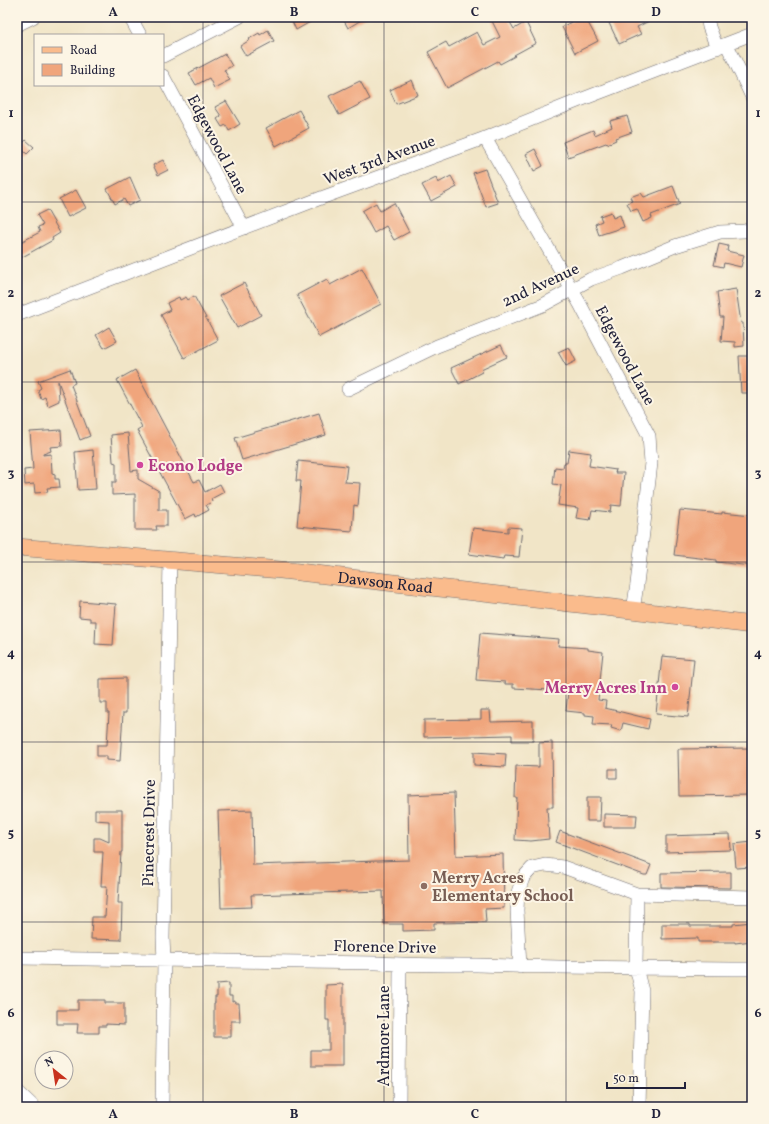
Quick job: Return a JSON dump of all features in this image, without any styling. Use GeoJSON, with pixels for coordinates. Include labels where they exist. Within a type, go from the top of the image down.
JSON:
{"type":"FeatureCollection","features":[{"type":"Feature","properties":{"kind":"main road","name":"Dawson Road"},"geometry":{"type":"LineString","coordinates":[[17,547],[281,570],[633,611],[664,613],[752,625]]}},
{"type":"Feature","properties":{"kind":"street"},"geometry":{"type":"LineString","coordinates":[[17,25],[33,17]]}},
{"type":"Feature","properties":{"kind":"street"},"geometry":{"type":"LineString","coordinates":[[130,17],[139,34]]}},
{"type":"Feature","properties":{"kind":"street"},"geometry":{"type":"LineString","coordinates":[[164,55],[239,17]]}},
{"type":"Feature","properties":{"kind":"street"},"geometry":{"type":"LineString","coordinates":[[707,17],[710,27],[722,46],[735,61],[752,97]]}},
{"type":"Feature","properties":{"kind":"street","name":"West 3rd Avenue"},"geometry":{"type":"LineString","coordinates":[[17,315],[327,196],[486,138],[752,34]]}},
{"type":"Feature","properties":{"kind":"street","name":"Edgewood Lane"},"geometry":{"type":"LineString","coordinates":[[164,78],[244,228]]}},
{"type":"Feature","properties":{"kind":"street","name":"Edgewood Lane"},"geometry":{"type":"LineString","coordinates":[[486,138],[572,289],[649,436],[651,463],[633,611]]}},
{"type":"Feature","properties":{"kind":"street","name":"2nd Avenue"},"geometry":{"type":"LineString","coordinates":[[348,389],[437,346],[543,305],[591,280],[675,246],[720,232],[744,231],[752,229]]}},
{"type":"Feature","properties":{"kind":"street","name":"Pinecrest Drive"},"geometry":{"type":"LineString","coordinates":[[162,1107],[164,960],[163,922],[170,560]]}},
{"type":"Feature","properties":{"kind":"street"},"geometry":{"type":"LineString","coordinates":[[520,967],[517,910],[518,892],[523,878],[532,868],[545,865],[563,867],[637,894],[752,897]]}},
{"type":"Feature","properties":{"kind":"street"},"geometry":{"type":"LineString","coordinates":[[637,894],[636,968],[642,991],[639,1107]]}},
{"type":"Feature","properties":{"kind":"street","name":"Florence Drive"},"geometry":{"type":"LineString","coordinates":[[17,958],[369,963],[520,967],[752,969]]}},
{"type":"Feature","properties":{"kind":"street","name":"Ardmore Lane"},"geometry":{"type":"LineString","coordinates":[[399,1107],[400,965]]}},
{"type":"Feature","properties":{"kind":"street"},"geometry":{"type":"LineString","coordinates":[[17,1091],[34,1107]]}},
{"type":"Feature","properties":{"kind":"building"},"geometry":{"type":"Polygon","coordinates":[[[300,17],[319,17],[296,30],[292,21],[300,17]]]}},
{"type":"Feature","properties":{"kind":"building"},"geometry":{"type":"Polygon","coordinates":[[[342,17],[366,17],[348,28],[342,17]]]}},
{"type":"Feature","properties":{"kind":"building"},"geometry":{"type":"Polygon","coordinates":[[[490,17],[507,17],[514,29],[526,22],[536,43],[500,64],[498,61],[447,88],[428,52],[446,42],[449,47],[477,32],[484,45],[500,37],[490,17]]]}},
{"type":"Feature","properties":{"kind":"building"},"geometry":{"type":"Polygon","coordinates":[[[580,17],[585,17],[598,41],[575,53],[562,27],[580,17]]]}},
{"type":"Feature","properties":{"kind":"building"},"geometry":{"type":"Polygon","coordinates":[[[622,17],[657,17],[637,27],[641,34],[619,44],[609,23],[622,17]]]}},
{"type":"Feature","properties":{"kind":"building"},"geometry":{"type":"Polygon","coordinates":[[[268,30],[274,41],[246,56],[240,46],[259,33],[260,35],[268,30]]]}},
{"type":"Feature","properties":{"kind":"building"},"geometry":{"type":"Polygon","coordinates":[[[225,54],[232,66],[224,70],[230,80],[214,88],[209,78],[196,85],[189,73],[225,54]]]}},
{"type":"Feature","properties":{"kind":"building"},"geometry":{"type":"Polygon","coordinates":[[[412,80],[418,95],[396,104],[390,90],[412,80]]]}},
{"type":"Feature","properties":{"kind":"building"},"geometry":{"type":"Polygon","coordinates":[[[360,81],[370,99],[339,115],[329,96],[360,81]]]}},
{"type":"Feature","properties":{"kind":"building"},"geometry":{"type":"Polygon","coordinates":[[[226,101],[240,124],[229,131],[226,125],[222,127],[217,119],[221,116],[215,107],[226,101]]]}},
{"type":"Feature","properties":{"kind":"building"},"geometry":{"type":"Polygon","coordinates":[[[299,110],[309,128],[276,146],[266,128],[299,110]]]}},
{"type":"Feature","properties":{"kind":"building"},"geometry":{"type":"Polygon","coordinates":[[[627,116],[632,132],[615,138],[616,140],[607,144],[606,143],[568,157],[563,142],[593,130],[595,135],[612,127],[610,121],[627,116]]]}},
{"type":"Feature","properties":{"kind":"building"},"geometry":{"type":"Polygon","coordinates":[[[26,140],[34,147],[27,154],[19,147],[26,140]]]}},
{"type":"Feature","properties":{"kind":"building"},"geometry":{"type":"Polygon","coordinates":[[[535,149],[543,166],[534,171],[526,154],[535,149]]]}},
{"type":"Feature","properties":{"kind":"building"},"geometry":{"type":"Polygon","coordinates":[[[163,160],[168,170],[158,175],[153,165],[163,160]]]}},
{"type":"Feature","properties":{"kind":"building"},"geometry":{"type":"Polygon","coordinates":[[[485,169],[498,203],[486,207],[473,173],[485,169]]]}},
{"type":"Feature","properties":{"kind":"building"},"geometry":{"type":"Polygon","coordinates":[[[451,176],[457,187],[431,201],[422,185],[436,178],[438,183],[451,176]]]}},
{"type":"Feature","properties":{"kind":"building"},"geometry":{"type":"Polygon","coordinates":[[[130,177],[140,200],[128,206],[124,199],[115,204],[107,189],[130,177]]]}},
{"type":"Feature","properties":{"kind":"building"},"geometry":{"type":"Polygon","coordinates":[[[673,186],[680,204],[651,215],[652,218],[643,222],[637,209],[631,211],[627,203],[632,201],[630,197],[641,193],[644,197],[673,186]]]}},
{"type":"Feature","properties":{"kind":"building"},"geometry":{"type":"Polygon","coordinates":[[[76,190],[86,208],[68,217],[59,199],[76,190]]]}},
{"type":"Feature","properties":{"kind":"building"},"geometry":{"type":"Polygon","coordinates":[[[376,203],[380,211],[394,203],[409,232],[394,240],[386,226],[374,233],[362,211],[376,203]]]}},
{"type":"Feature","properties":{"kind":"building"},"geometry":{"type":"Polygon","coordinates":[[[47,210],[60,233],[52,238],[53,240],[17,260],[17,244],[40,232],[38,227],[43,225],[37,215],[47,210]]]}},
{"type":"Feature","properties":{"kind":"building"},"geometry":{"type":"Polygon","coordinates":[[[611,212],[613,218],[620,215],[624,227],[599,235],[595,224],[602,221],[600,216],[611,212]]]}},
{"type":"Feature","properties":{"kind":"building"},"geometry":{"type":"Polygon","coordinates":[[[719,244],[728,246],[727,251],[744,255],[741,267],[724,263],[723,267],[714,265],[719,244]]]}},
{"type":"Feature","properties":{"kind":"building"},"geometry":{"type":"Polygon","coordinates":[[[362,268],[381,304],[319,337],[297,295],[327,279],[330,285],[362,268]]]}},
{"type":"Feature","properties":{"kind":"building"},"geometry":{"type":"Polygon","coordinates":[[[244,283],[261,315],[237,328],[219,296],[244,283]]]}},
{"type":"Feature","properties":{"kind":"building"},"geometry":{"type":"Polygon","coordinates":[[[736,289],[741,323],[743,323],[744,346],[735,347],[735,342],[721,341],[723,317],[720,317],[717,292],[736,289]]]}},
{"type":"Feature","properties":{"kind":"building"},"geometry":{"type":"Polygon","coordinates":[[[194,296],[218,340],[184,358],[161,315],[170,310],[167,303],[179,297],[180,300],[186,297],[188,300],[194,296]]]}},
{"type":"Feature","properties":{"kind":"building"},"geometry":{"type":"Polygon","coordinates":[[[109,327],[117,341],[104,348],[96,335],[109,327]]]}},
{"type":"Feature","properties":{"kind":"building"},"geometry":{"type":"Polygon","coordinates":[[[501,345],[507,357],[481,369],[482,372],[459,384],[451,368],[501,345]]]}},
{"type":"Feature","properties":{"kind":"building"},"geometry":{"type":"Polygon","coordinates":[[[569,347],[576,361],[566,366],[558,352],[569,347]]]}},
{"type":"Feature","properties":{"kind":"building"},"geometry":{"type":"Polygon","coordinates":[[[739,356],[748,356],[749,372],[752,372],[752,393],[741,393],[739,356]]]}},
{"type":"Feature","properties":{"kind":"building"},"geometry":{"type":"Polygon","coordinates":[[[70,369],[75,383],[71,385],[90,436],[80,440],[58,381],[59,401],[48,406],[45,397],[41,399],[38,390],[41,388],[38,381],[70,369]]]}},
{"type":"Feature","properties":{"kind":"building"},"geometry":{"type":"Polygon","coordinates":[[[135,370],[194,482],[199,480],[205,492],[220,484],[224,492],[211,499],[212,502],[206,505],[209,510],[196,517],[195,514],[185,519],[137,430],[142,427],[117,380],[135,370]]]}},
{"type":"Feature","properties":{"kind":"building"},"geometry":{"type":"Polygon","coordinates":[[[319,413],[326,435],[242,460],[235,438],[319,413]]]}},
{"type":"Feature","properties":{"kind":"building"},"geometry":{"type":"Polygon","coordinates":[[[61,430],[62,446],[50,447],[51,451],[43,454],[51,454],[52,473],[55,474],[55,479],[59,479],[60,487],[47,488],[48,492],[35,493],[34,484],[25,485],[24,470],[33,469],[30,432],[61,430]]]}},
{"type":"Feature","properties":{"kind":"building"},"geometry":{"type":"Polygon","coordinates":[[[128,433],[131,471],[138,470],[138,479],[159,491],[159,510],[167,510],[167,526],[156,526],[157,530],[135,530],[135,494],[112,495],[112,482],[116,482],[116,463],[113,462],[111,435],[128,433]]]}},
{"type":"Feature","properties":{"kind":"building"},"geometry":{"type":"Polygon","coordinates":[[[93,450],[96,489],[78,490],[75,452],[93,450]]]}},
{"type":"Feature","properties":{"kind":"building"},"geometry":{"type":"Polygon","coordinates":[[[569,450],[591,453],[589,466],[616,470],[615,473],[624,473],[621,506],[611,505],[610,512],[592,510],[590,520],[576,518],[578,508],[558,505],[561,485],[553,484],[555,467],[563,468],[564,463],[567,463],[569,450]]]}},
{"type":"Feature","properties":{"kind":"building"},"geometry":{"type":"Polygon","coordinates":[[[298,461],[347,466],[345,482],[360,483],[358,506],[354,505],[352,531],[297,526],[301,481],[296,481],[298,461]]]}},
{"type":"Feature","properties":{"kind":"building"},"geometry":{"type":"Polygon","coordinates":[[[680,510],[752,515],[752,566],[674,555],[680,510]]]}},
{"type":"Feature","properties":{"kind":"building"},"geometry":{"type":"Polygon","coordinates":[[[508,527],[522,528],[519,557],[504,556],[503,559],[469,554],[473,528],[508,532],[508,527]]]}},
{"type":"Feature","properties":{"kind":"building"},"geometry":{"type":"Polygon","coordinates":[[[80,601],[116,604],[113,645],[95,644],[96,621],[90,621],[90,618],[79,617],[80,601]]]}},
{"type":"Feature","properties":{"kind":"building"},"geometry":{"type":"Polygon","coordinates":[[[480,633],[559,639],[558,646],[588,648],[588,650],[603,652],[598,700],[606,701],[605,708],[650,719],[648,729],[623,723],[621,731],[611,728],[612,725],[593,724],[594,716],[585,715],[585,713],[566,711],[568,691],[513,688],[513,684],[505,684],[505,682],[476,680],[480,633]]]}},
{"type":"Feature","properties":{"kind":"building","name":"Merry Acres Inn"},"geometry":{"type":"Polygon","coordinates":[[[662,656],[694,659],[688,717],[656,714],[662,656]]]}},
{"type":"Feature","properties":{"kind":"building"},"geometry":{"type":"Polygon","coordinates":[[[126,678],[126,713],[123,713],[120,761],[107,760],[107,756],[97,756],[97,745],[107,745],[109,713],[107,713],[107,703],[100,703],[100,679],[126,678]]]}},
{"type":"Feature","properties":{"kind":"building"},"geometry":{"type":"Polygon","coordinates":[[[481,710],[490,710],[491,722],[533,721],[533,741],[512,741],[512,735],[424,737],[424,720],[481,719],[481,710]]]}},
{"type":"Feature","properties":{"kind":"building"},"geometry":{"type":"Polygon","coordinates":[[[552,742],[553,807],[547,807],[549,839],[531,841],[515,840],[517,798],[515,798],[516,766],[539,767],[539,743],[552,742]]]}},
{"type":"Feature","properties":{"kind":"building"},"geometry":{"type":"Polygon","coordinates":[[[752,748],[752,795],[679,796],[678,749],[752,748]]]}},
{"type":"Feature","properties":{"kind":"building"},"geometry":{"type":"Polygon","coordinates":[[[474,752],[506,754],[505,767],[474,765],[474,752]]]}},
{"type":"Feature","properties":{"kind":"building"},"geometry":{"type":"Polygon","coordinates":[[[609,769],[617,769],[617,778],[609,778],[609,769]]]}},
{"type":"Feature","properties":{"kind":"building"},"geometry":{"type":"Polygon","coordinates":[[[454,793],[456,856],[503,854],[504,908],[485,909],[486,922],[434,923],[434,930],[403,931],[403,924],[384,924],[383,891],[251,895],[252,907],[221,908],[218,811],[252,810],[253,865],[409,860],[408,795],[454,793]]]}},
{"type":"Feature","properties":{"kind":"building"},"geometry":{"type":"Polygon","coordinates":[[[587,797],[601,797],[600,821],[587,821],[587,797]]]}},
{"type":"Feature","properties":{"kind":"building"},"geometry":{"type":"Polygon","coordinates":[[[95,810],[122,810],[122,852],[118,903],[122,903],[121,940],[91,939],[92,917],[105,917],[107,886],[101,886],[103,852],[94,852],[94,838],[100,838],[109,842],[109,821],[95,820],[95,810]]]}},
{"type":"Feature","properties":{"kind":"building"},"geometry":{"type":"Polygon","coordinates":[[[604,814],[637,815],[636,827],[604,827],[604,814]]]}},
{"type":"Feature","properties":{"kind":"building"},"geometry":{"type":"Polygon","coordinates":[[[560,831],[651,865],[647,875],[556,842],[560,831]]]}},
{"type":"Feature","properties":{"kind":"building"},"geometry":{"type":"Polygon","coordinates":[[[730,834],[731,850],[666,852],[666,836],[730,834]]]}},
{"type":"Feature","properties":{"kind":"building"},"geometry":{"type":"Polygon","coordinates":[[[752,842],[752,867],[736,868],[734,844],[752,842]]]}},
{"type":"Feature","properties":{"kind":"building"},"geometry":{"type":"Polygon","coordinates":[[[731,872],[731,888],[661,887],[661,873],[731,872]]]}},
{"type":"Feature","properties":{"kind":"building"},"geometry":{"type":"Polygon","coordinates":[[[752,922],[752,941],[735,943],[698,942],[698,938],[662,939],[662,924],[690,924],[690,926],[733,926],[733,924],[752,922]]]}},
{"type":"Feature","properties":{"kind":"building"},"geometry":{"type":"Polygon","coordinates":[[[229,983],[229,996],[232,996],[232,1002],[235,1001],[235,1003],[239,1003],[240,1021],[231,1021],[231,1037],[214,1037],[214,1003],[215,997],[217,997],[217,984],[229,983]]]}},
{"type":"Feature","properties":{"kind":"building"},"geometry":{"type":"Polygon","coordinates":[[[343,984],[343,1066],[311,1066],[311,1050],[329,1050],[329,1020],[326,1020],[326,985],[343,984]]]}},
{"type":"Feature","properties":{"kind":"building"},"geometry":{"type":"Polygon","coordinates":[[[78,1000],[105,1000],[105,1003],[124,1003],[124,1025],[106,1024],[106,1026],[99,1026],[99,1033],[77,1033],[78,1024],[57,1024],[57,1010],[78,1010],[78,1000]]]}},
{"type":"Feature","properties":{"kind":"place","name":"Econo Lodge"},"geometry":{"type":"Point","coordinates":[140,465]}},
{"type":"Feature","properties":{"kind":"place","name":"Merry Acres Inn"},"geometry":{"type":"Point","coordinates":[675,687]}},
{"type":"Feature","properties":{"kind":"place","name":"Merry Acres Elementary School"},"geometry":{"type":"Point","coordinates":[424,886]}}]}
